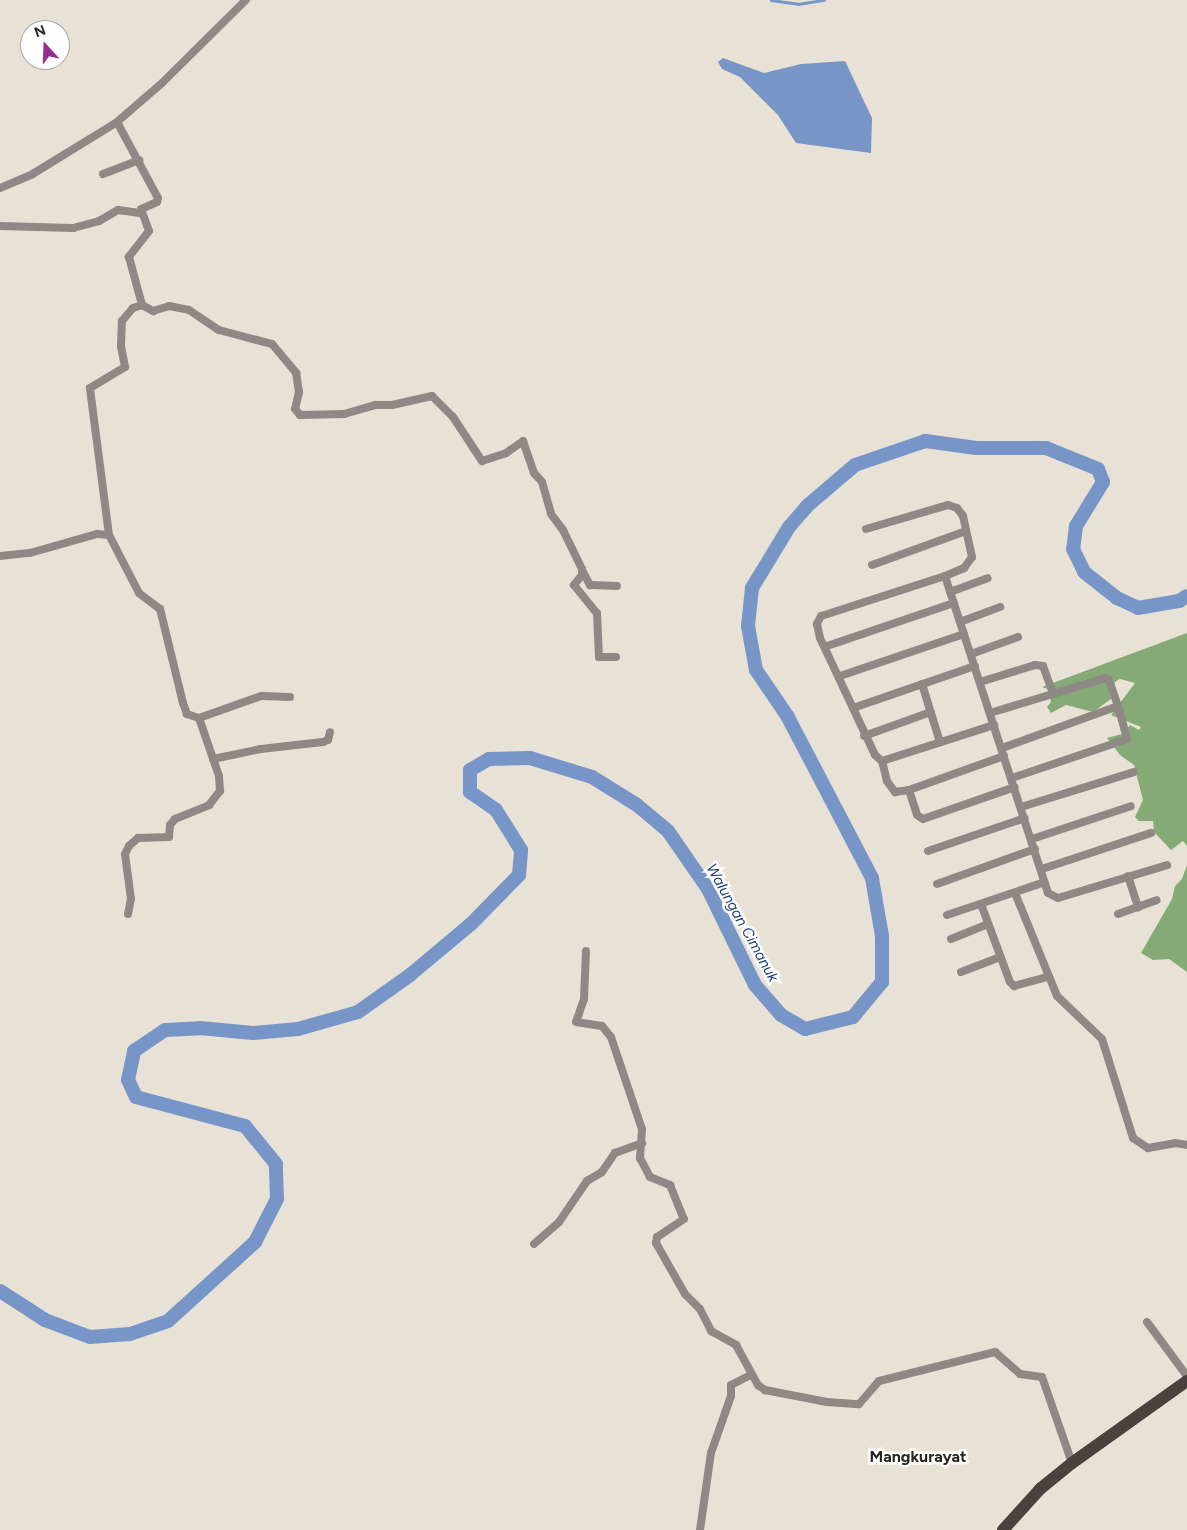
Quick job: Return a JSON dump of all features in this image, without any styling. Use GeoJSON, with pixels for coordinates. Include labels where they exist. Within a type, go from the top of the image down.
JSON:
{"type":"FeatureCollection","features":[{"type":"Feature","properties":{"kind":"main road"},"geometry":{"type":"LineString","coordinates":[[1003,1530],[1040,1489],[1072,1463],[1187,1381]]}},
{"type":"Feature","properties":{"kind":"street"},"geometry":{"type":"LineString","coordinates":[[0,188],[38,170],[117,122],[162,83],[246,0]]}},
{"type":"Feature","properties":{"kind":"street"},"geometry":{"type":"LineString","coordinates":[[0,226],[76,227],[99,221],[118,210],[140,213],[158,198],[117,122]]}},
{"type":"Feature","properties":{"kind":"street"},"geometry":{"type":"LineString","coordinates":[[103,174],[139,160]]}},
{"type":"Feature","properties":{"kind":"street"},"geometry":{"type":"LineString","coordinates":[[140,213],[149,231],[128,259],[142,305],[153,311],[168,306],[189,310],[214,328],[272,344],[296,373],[299,392],[295,409],[300,415],[344,414],[376,405],[392,405],[432,396],[453,417],[482,460],[506,453],[523,441],[534,473],[542,482],[551,514],[563,530],[590,585],[616,586]]}},
{"type":"Feature","properties":{"kind":"street"},"geometry":{"type":"LineString","coordinates":[[142,305],[133,308],[122,321],[121,346],[125,366],[90,388],[109,535],[139,593],[160,609],[187,714],[199,718],[261,696],[290,697]]}},
{"type":"Feature","properties":{"kind":"street"},"geometry":{"type":"LineString","coordinates":[[866,529],[948,505],[957,508],[962,516],[971,562],[946,576],[821,616],[817,624],[820,638],[827,646],[864,736],[882,761],[887,781],[895,792],[909,790],[1118,706]]}},
{"type":"Feature","properties":{"kind":"street"},"geometry":{"type":"LineString","coordinates":[[872,565],[966,532]]}},
{"type":"Feature","properties":{"kind":"street"},"geometry":{"type":"LineString","coordinates":[[0,556],[30,553],[97,534],[109,535]]}},
{"type":"Feature","properties":{"kind":"street"},"geometry":{"type":"LineString","coordinates":[[583,572],[574,585],[597,613],[599,657],[616,657]]}},
{"type":"Feature","properties":{"kind":"street"},"geometry":{"type":"LineString","coordinates":[[946,576],[1048,892],[1058,898],[1167,864]]}},
{"type":"Feature","properties":{"kind":"street"},"geometry":{"type":"LineString","coordinates":[[950,592],[988,578]]}},
{"type":"Feature","properties":{"kind":"street"},"geometry":{"type":"LineString","coordinates":[[827,646],[954,603]]}},
{"type":"Feature","properties":{"kind":"street"},"geometry":{"type":"LineString","coordinates":[[960,622],[1000,607]]}},
{"type":"Feature","properties":{"kind":"street"},"geometry":{"type":"LineString","coordinates":[[840,676],[964,634]]}},
{"type":"Feature","properties":{"kind":"street"},"geometry":{"type":"LineString","coordinates":[[971,654],[1018,637]]}},
{"type":"Feature","properties":{"kind":"street"},"geometry":{"type":"LineString","coordinates":[[980,682],[1034,665],[1043,666],[1053,694]]}},
{"type":"Feature","properties":{"kind":"street"},"geometry":{"type":"LineString","coordinates":[[853,708],[975,666]]}},
{"type":"Feature","properties":{"kind":"street"},"geometry":{"type":"LineString","coordinates":[[990,713],[1105,678],[1109,680],[1118,706],[1127,739],[1012,778]]}},
{"type":"Feature","properties":{"kind":"street"},"geometry":{"type":"LineString","coordinates":[[922,684],[940,742]]}},
{"type":"Feature","properties":{"kind":"street"},"geometry":{"type":"LineString","coordinates":[[864,736],[931,712]]}},
{"type":"Feature","properties":{"kind":"street"},"geometry":{"type":"LineString","coordinates":[[128,914],[131,899],[125,854],[129,846],[138,838],[169,837],[170,825],[175,819],[209,805],[220,791],[213,759],[199,718]]}},
{"type":"Feature","properties":{"kind":"street"},"geometry":{"type":"LineString","coordinates":[[882,761],[994,725]]}},
{"type":"Feature","properties":{"kind":"street"},"geometry":{"type":"LineString","coordinates":[[213,759],[261,749],[323,742],[328,740],[330,732]]}},
{"type":"Feature","properties":{"kind":"street"},"geometry":{"type":"LineString","coordinates":[[1022,807],[1134,772]]}},
{"type":"Feature","properties":{"kind":"street"},"geometry":{"type":"LineString","coordinates":[[909,790],[917,815],[923,819],[1015,787]]}},
{"type":"Feature","properties":{"kind":"street"},"geometry":{"type":"LineString","coordinates":[[1032,839],[1131,806]]}},
{"type":"Feature","properties":{"kind":"street"},"geometry":{"type":"LineString","coordinates":[[928,851],[1025,818]]}},
{"type":"Feature","properties":{"kind":"street"},"geometry":{"type":"LineString","coordinates":[[1042,869],[1151,833]]}},
{"type":"Feature","properties":{"kind":"street"},"geometry":{"type":"LineString","coordinates":[[937,884],[1035,849]]}},
{"type":"Feature","properties":{"kind":"street"},"geometry":{"type":"LineString","coordinates":[[1128,876],[1138,907]]}},
{"type":"Feature","properties":{"kind":"street"},"geometry":{"type":"LineString","coordinates":[[947,915],[1045,882]]}},
{"type":"Feature","properties":{"kind":"street"},"geometry":{"type":"LineString","coordinates":[[1014,893],[1057,996],[1102,1039],[1133,1138],[1148,1148],[1175,1143],[1187,1145]]}},
{"type":"Feature","properties":{"kind":"street"},"geometry":{"type":"LineString","coordinates":[[1118,914],[1157,900]]}},
{"type":"Feature","properties":{"kind":"street"},"geometry":{"type":"LineString","coordinates":[[981,904],[1000,957],[1014,986],[1048,976]]}},
{"type":"Feature","properties":{"kind":"street"},"geometry":{"type":"LineString","coordinates":[[951,939],[988,924]]}},
{"type":"Feature","properties":{"kind":"street"},"geometry":{"type":"LineString","coordinates":[[586,951],[584,999],[576,1022],[602,1026],[611,1037],[636,1108],[642,1142],[640,1158],[646,1173],[670,1185],[684,1219],[657,1237],[656,1243],[685,1294],[700,1309],[710,1331],[736,1345],[751,1375],[765,1390],[853,1405],[865,1400],[879,1381],[995,1352],[1020,1374],[1042,1377],[1072,1463]]}},
{"type":"Feature","properties":{"kind":"street"},"geometry":{"type":"LineString","coordinates":[[961,972],[1000,957]]}},
{"type":"Feature","properties":{"kind":"street"},"geometry":{"type":"LineString","coordinates":[[534,1244],[559,1222],[587,1181],[602,1172],[615,1154],[642,1142]]}},
{"type":"Feature","properties":{"kind":"street"},"geometry":{"type":"LineString","coordinates":[[1147,1322],[1187,1376]]}},
{"type":"Feature","properties":{"kind":"street"},"geometry":{"type":"LineString","coordinates":[[700,1530],[711,1453],[731,1396],[731,1385],[751,1375]]}},
{"type":"Feature","properties":{"kind":"green space"},"geometry":{"type":"Polygon","coordinates":[[[1187,633],[1187,846],[1183,841],[1171,850],[1154,832],[1153,821],[1139,821],[1135,817],[1143,800],[1134,765],[1120,755],[1107,738],[1122,734],[1130,725],[1139,730],[1141,727],[1111,715],[1135,683],[1120,679],[1115,682],[1111,699],[1093,712],[1066,705],[1051,713],[1047,707],[1051,702],[1048,689],[1042,687],[1187,633]]]}},
{"type":"Feature","properties":{"kind":"green space"},"geometry":{"type":"Polygon","coordinates":[[[1187,865],[1187,972],[1169,959],[1153,960],[1141,953],[1172,899],[1175,886],[1182,879],[1187,865]]]}},
{"type":"Feature","properties":{"kind":"water"},"geometry":{"type":"Polygon","coordinates":[[[723,58],[764,73],[801,64],[845,61],[872,118],[871,153],[796,143],[778,115],[740,77],[722,69],[718,62],[723,58]]]}},
{"type":"Feature","properties":{"kind":"waterway"},"geometry":{"type":"LineString","coordinates":[[771,0],[798,4],[824,0]]}},
{"type":"Feature","properties":{"kind":"waterway","name":"Walungan Cimanuk"},"geometry":{"type":"LineString","coordinates":[[0,1291],[45,1320],[90,1337],[130,1334],[168,1321],[255,1242],[277,1199],[276,1164],[245,1126],[136,1097],[128,1080],[134,1051],[165,1030],[200,1028],[253,1033],[298,1029],[358,1012],[410,975],[471,924],[519,875],[521,850],[496,810],[470,792],[470,770],[489,759],[530,758],[592,777],[637,805],[668,831],[708,889],[755,985],[781,1015],[805,1029],[853,1017],[882,982],[882,936],[872,878],[788,717],[756,670],[748,626],[752,588],[789,527],[807,506],[855,465],[925,441],[977,448],[1046,448],[1098,469],[1103,482],[1076,526],[1073,549],[1084,572],[1117,598],[1138,608],[1179,601],[1187,596]]}},
{"type":"Feature","properties":{"kind":"district","name":"Mangkurayat"},"geometry":{"type":"Point","coordinates":[918,1457]}}]}
